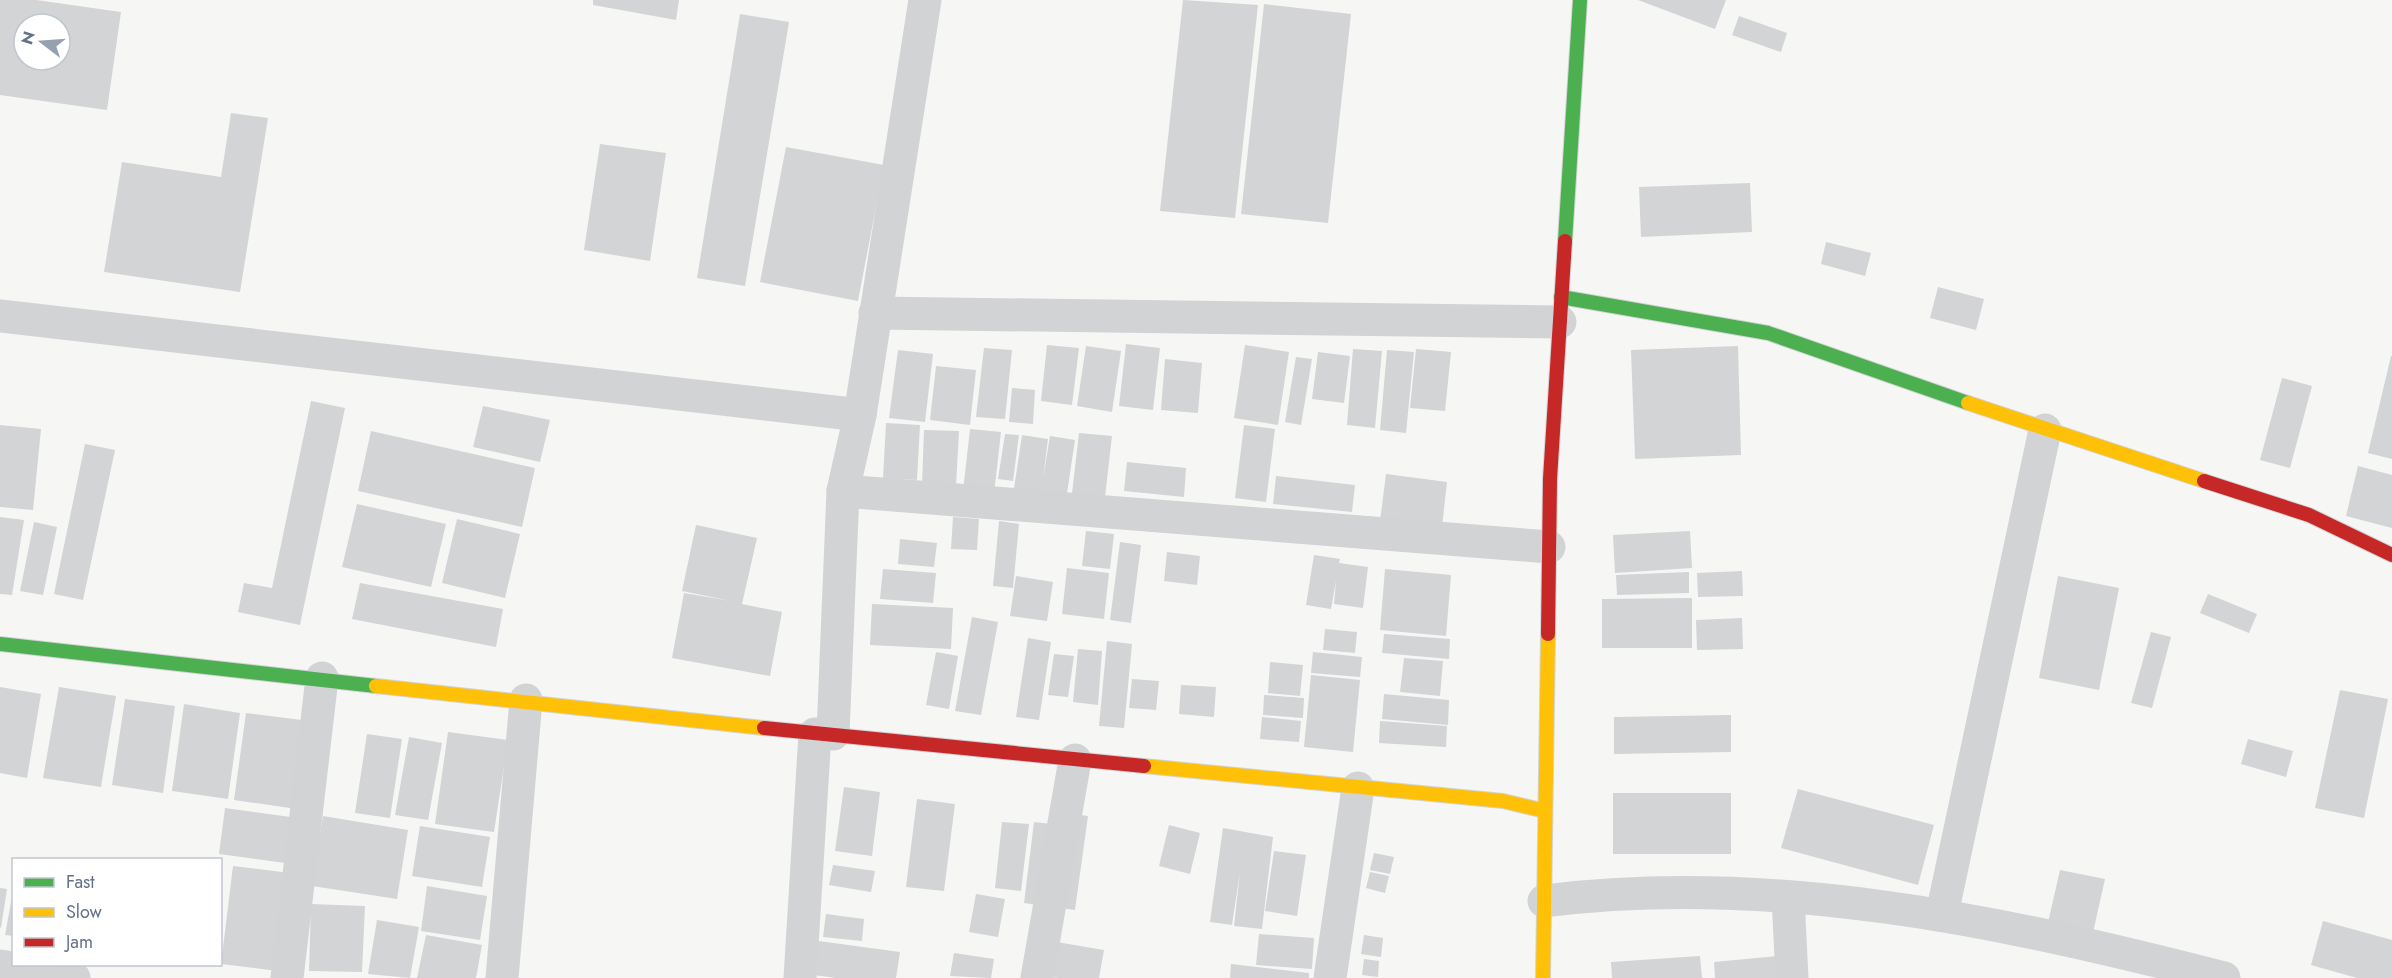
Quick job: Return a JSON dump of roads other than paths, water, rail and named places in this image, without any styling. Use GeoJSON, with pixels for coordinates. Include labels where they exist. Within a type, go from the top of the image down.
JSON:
{"type":"FeatureCollection","features":[{"type":"Feature","properties":{"kind":"street"},"geometry":{"type":"LineString","coordinates":[[815,734],[833,734],[843,491],[860,415],[925,0]]}},
{"type":"Feature","properties":{"kind":"street"},"geometry":{"type":"LineString","coordinates":[[1543,978],[1550,479],[1580,0]]}},
{"type":"Feature","properties":{"kind":"street"},"geometry":{"type":"LineString","coordinates":[[875,313],[1560,310],[1768,333],[2045,430],[2309,515],[2392,555]]}},
{"type":"Feature","properties":{"kind":"street"},"geometry":{"type":"LineString","coordinates":[[0,316],[860,415]]}},
{"type":"Feature","properties":{"kind":"street"},"geometry":{"type":"LineString","coordinates":[[1942,914],[2045,430]]}},
{"type":"Feature","properties":{"kind":"street"},"geometry":{"type":"LineString","coordinates":[[843,491],[1549,547]]}},
{"type":"Feature","properties":{"kind":"street"},"geometry":{"type":"LineString","coordinates":[[0,644],[526,700],[815,734],[1503,801],[1545,811]]}},
{"type":"Feature","properties":{"kind":"street"},"geometry":{"type":"LineString","coordinates":[[287,978],[322,678]]}},
{"type":"Feature","properties":{"kind":"street"},"geometry":{"type":"LineString","coordinates":[[502,978],[526,700]]}},
{"type":"Feature","properties":{"kind":"street"},"geometry":{"type":"LineString","coordinates":[[800,978],[815,734]]}},
{"type":"Feature","properties":{"kind":"street"},"geometry":{"type":"LineString","coordinates":[[1037,978],[1075,760]]}},
{"type":"Feature","properties":{"kind":"street"},"geometry":{"type":"LineString","coordinates":[[1329,978],[1358,788]]}},
{"type":"Feature","properties":{"kind":"street"},"geometry":{"type":"LineString","coordinates":[[1544,901],[1609,892],[1758,894],[1942,914],[2224,978]]}},
{"type":"Feature","properties":{"kind":"street"},"geometry":{"type":"LineString","coordinates":[[1788,897],[1792,978]]}},
{"type":"Feature","properties":{"kind":"street"},"geometry":{"type":"LineString","coordinates":[[0,966],[82,978]]}}]}
